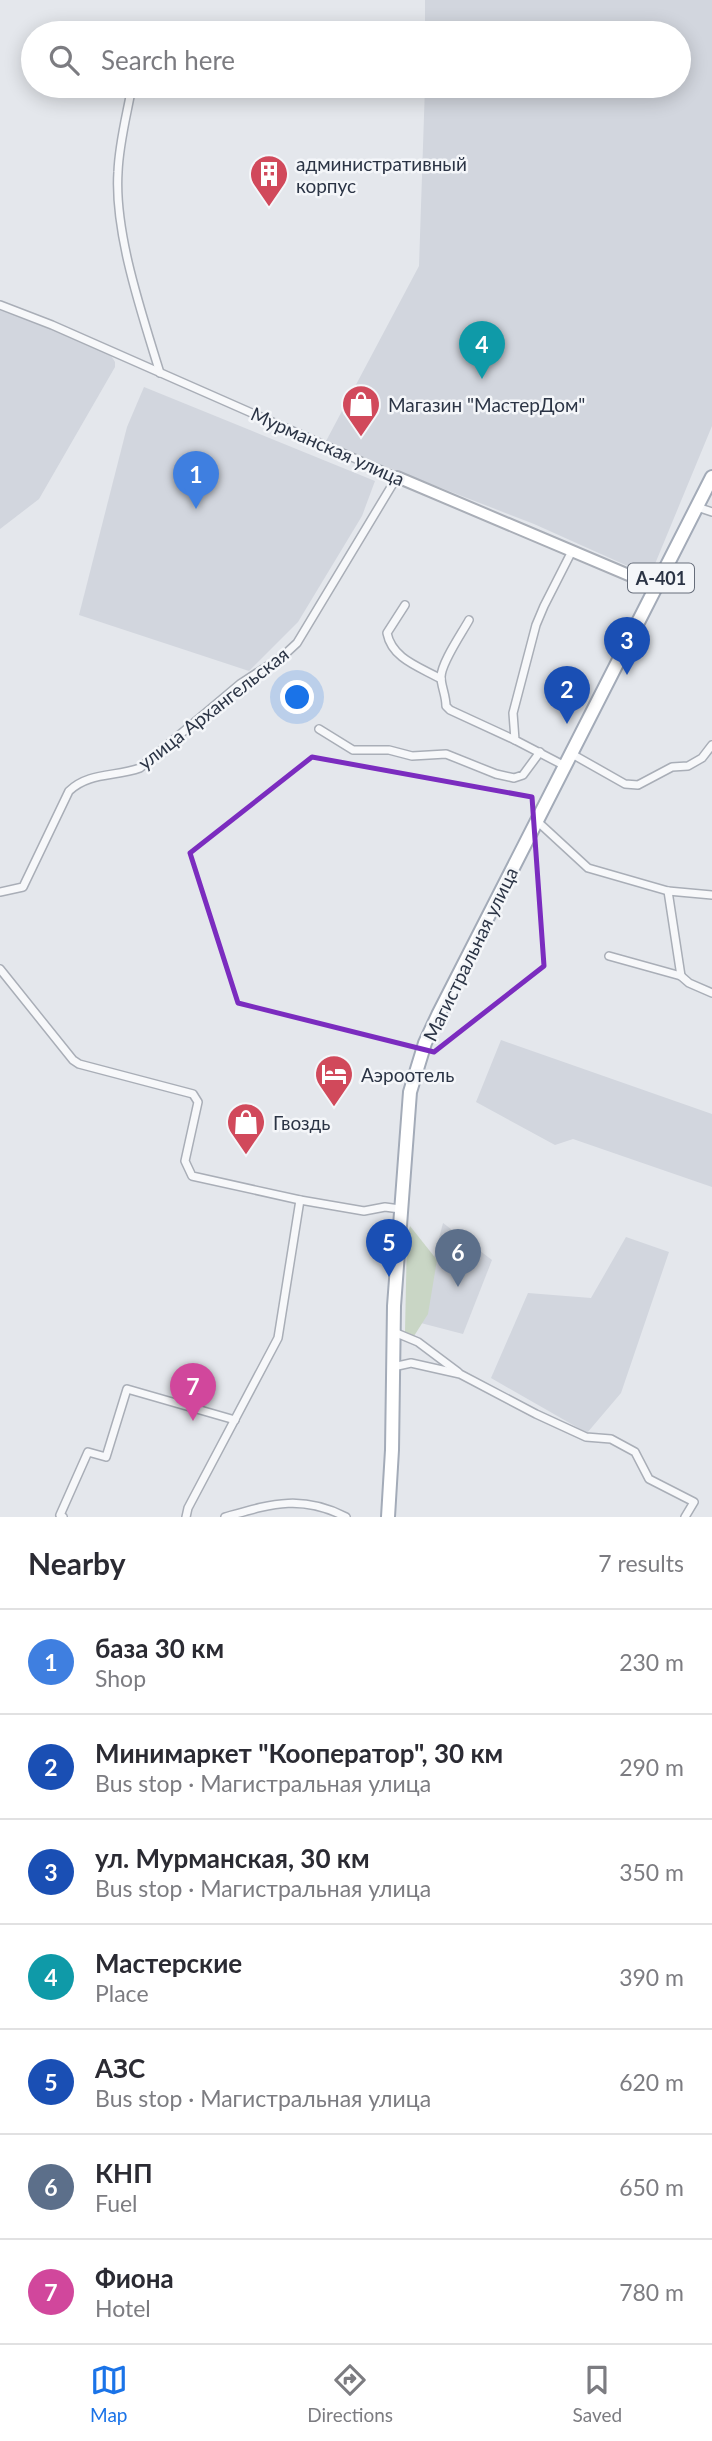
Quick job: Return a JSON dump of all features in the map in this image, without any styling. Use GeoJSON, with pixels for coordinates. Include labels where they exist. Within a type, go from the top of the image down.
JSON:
{"type":"FeatureCollection","features":[{"type":"Feature","properties":{"kind":"main road","name":"Магистральная улица"},"geometry":{"type":"LineString","coordinates":[[388,1517],[400,1209],[410,1092],[422,1052],[438,1015],[712,477]]}},
{"type":"Feature","properties":{"kind":"street"},"geometry":{"type":"LineString","coordinates":[[130,98],[118,171],[119,210],[137,296],[160,373]]}},
{"type":"Feature","properties":{"kind":"street","name":"Мурманская улица"},"geometry":{"type":"LineString","coordinates":[[0,305],[52,325],[397,477],[657,587]]}},
{"type":"Feature","properties":{"kind":"street","name":"улица Архангельская"},"geometry":{"type":"LineString","coordinates":[[0,892],[23,887],[69,791],[78,783],[90,777],[140,768],[240,684],[283,656],[296,643],[397,477]]}},
{"type":"Feature","properties":{"kind":"street"},"geometry":{"type":"LineString","coordinates":[[697,507],[712,512]]}},
{"type":"Feature","properties":{"kind":"street"},"geometry":{"type":"LineString","coordinates":[[515,740],[513,713],[536,625],[572,551]]}},
{"type":"Feature","properties":{"kind":"street"},"geometry":{"type":"LineString","coordinates":[[405,604],[387,633],[390,645],[401,657],[441,679]]}},
{"type":"Feature","properties":{"kind":"street"},"geometry":{"type":"LineString","coordinates":[[469,620],[448,659],[441,679],[446,694],[446,706],[450,710],[540,752],[568,760],[625,784],[638,785],[672,767],[688,766],[702,758],[712,745]]}},
{"type":"Feature","properties":{"kind":"street"},"geometry":{"type":"LineString","coordinates":[[319,729],[353,750],[389,750],[412,756],[446,754],[496,774],[514,778],[523,775],[540,752]]}},
{"type":"Feature","properties":{"kind":"street"},"geometry":{"type":"LineString","coordinates":[[537,821],[588,868],[668,891],[712,895]]}},
{"type":"Feature","properties":{"kind":"street"},"geometry":{"type":"LineString","coordinates":[[668,891],[681,976]]}},
{"type":"Feature","properties":{"kind":"street"},"geometry":{"type":"LineString","coordinates":[[609,956],[681,976],[689,983],[712,993]]}},
{"type":"Feature","properties":{"kind":"street"},"geometry":{"type":"LineString","coordinates":[[0,969],[79,1064],[193,1094],[198,1102],[185,1161],[192,1176],[364,1211],[385,1207],[400,1209]]}},
{"type":"Feature","properties":{"kind":"street"},"geometry":{"type":"LineString","coordinates":[[186,1517],[188,1508],[278,1338],[300,1200]]}},
{"type":"Feature","properties":{"kind":"street"},"geometry":{"type":"LineString","coordinates":[[394,1332],[418,1342],[460,1374],[536,1415],[586,1437],[611,1439],[635,1452],[649,1479],[694,1502],[685,1517]]}},
{"type":"Feature","properties":{"kind":"street"},"geometry":{"type":"LineString","coordinates":[[393,1367],[411,1363],[460,1374]]}},
{"type":"Feature","properties":{"kind":"street"},"geometry":{"type":"LineString","coordinates":[[62,1516],[88,1452],[106,1457],[127,1388],[235,1420]]}},
{"type":"Feature","properties":{"kind":"street"},"geometry":{"type":"LineString","coordinates":[[225,1517],[285,1502],[309,1503],[346,1517]]}},
{"type":"Feature","properties":{"kind":"highlighted area"},"geometry":{"type":"Polygon","coordinates":[[[312,757],[532,797],[544,966],[434,1052],[238,1003],[190,853],[312,757]]]}},
{"type":"Feature","properties":{"kind":"shaded area"},"geometry":{"type":"Polygon","coordinates":[[[425,0],[712,0],[712,426],[650,576],[534,524],[325,443],[419,266],[425,98],[691,98],[691,21],[425,21],[425,0]]]}},
{"type":"Feature","properties":{"kind":"shaded area"},"geometry":{"type":"Polygon","coordinates":[[[0,309],[57,330],[110,354],[115,367],[39,499],[0,529],[0,309]]]}},
{"type":"Feature","properties":{"kind":"shaded area"},"geometry":{"type":"Polygon","coordinates":[[[144,387],[375,481],[362,516],[298,622],[249,671],[79,615],[127,427],[144,387]]]}},
{"type":"Feature","properties":{"kind":"shaded area"},"geometry":{"type":"Polygon","coordinates":[[[501,1040],[712,1114],[712,1187],[573,1139],[555,1145],[476,1102],[501,1040]]]}},
{"type":"Feature","properties":{"kind":"shaded area"},"geometry":{"type":"Polygon","coordinates":[[[443,1223],[492,1260],[463,1334],[417,1322],[443,1223]]]}},
{"type":"Feature","properties":{"kind":"shaded area"},"geometry":{"type":"Polygon","coordinates":[[[626,1237],[669,1252],[621,1393],[587,1433],[491,1378],[528,1293],[591,1298],[626,1237]]]}},
{"type":"Feature","properties":{"kind":"green space"},"geometry":{"type":"Polygon","coordinates":[[[410,1226],[437,1260],[428,1314],[414,1336],[405,1332],[407,1237],[410,1226]]]}},
{"type":"Feature","properties":{"kind":"place","name":"административный корпус"},"geometry":{"type":"Point","coordinates":[269,208]}},
{"type":"Feature","properties":{"kind":"place","name":"Мастерские"},"geometry":{"type":"Point","coordinates":[482,379]}},
{"type":"Feature","properties":{"kind":"place","name":"Магазин \"МастерДом\""},"geometry":{"type":"Point","coordinates":[361,438]}},
{"type":"Feature","properties":{"kind":"place","name":"база 30 км"},"geometry":{"type":"Point","coordinates":[196,509]}},
{"type":"Feature","properties":{"kind":"place","name":"ул. Мурманская, 30 км"},"geometry":{"type":"Point","coordinates":[627,675]}},
{"type":"Feature","properties":{"kind":"place","name":"Минимаркет \"Кооператор\", 30 км"},"geometry":{"type":"Point","coordinates":[567,724]}},
{"type":"Feature","properties":{"kind":"place","name":"Аэроотель"},"geometry":{"type":"Point","coordinates":[334,1108]}},
{"type":"Feature","properties":{"kind":"place","name":"Гвоздь"},"geometry":{"type":"Point","coordinates":[246,1156]}},
{"type":"Feature","properties":{"kind":"place","name":"АЗС"},"geometry":{"type":"Point","coordinates":[389,1277]}},
{"type":"Feature","properties":{"kind":"place","name":"КНП"},"geometry":{"type":"Point","coordinates":[458,1287]}},
{"type":"Feature","properties":{"kind":"place","name":"Фиона"},"geometry":{"type":"Point","coordinates":[193,1421]}}]}
